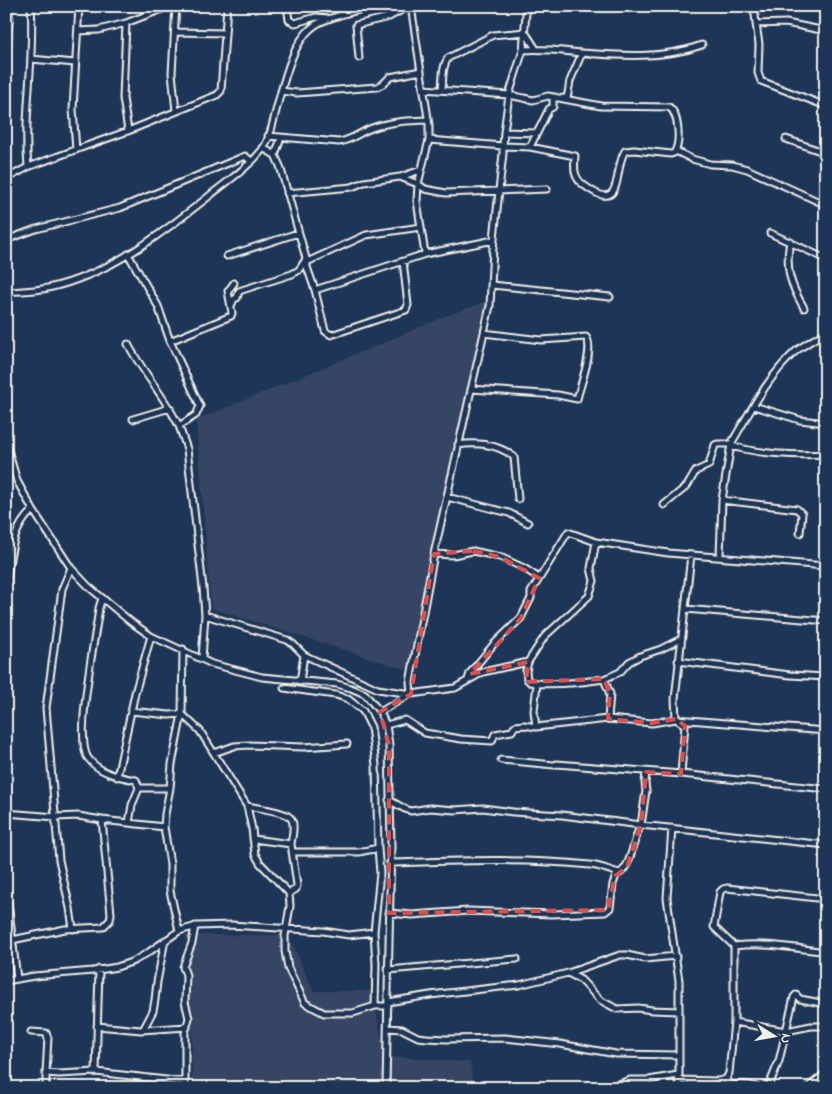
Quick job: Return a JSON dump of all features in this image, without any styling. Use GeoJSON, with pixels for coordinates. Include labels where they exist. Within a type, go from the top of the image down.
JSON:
{"type":"FeatureCollection","features":[{"type":"Feature","properties":{"kind":"street"},"geometry":{"type":"LineString","coordinates":[[6,70],[10,6]]}},
{"type":"Feature","properties":{"kind":"street"},"geometry":{"type":"LineString","coordinates":[[28,166],[26,130],[31,60],[31,6]]}},
{"type":"Feature","properties":{"kind":"street"},"geometry":{"type":"LineString","coordinates":[[76,150],[73,123],[79,6]]}},
{"type":"Feature","properties":{"kind":"street"},"geometry":{"type":"LineString","coordinates":[[6,179],[28,166],[128,131],[221,91],[227,6]]}},
{"type":"Feature","properties":{"kind":"street"},"geometry":{"type":"LineString","coordinates":[[288,6],[289,20],[295,24],[316,18],[330,18]]}},
{"type":"Feature","properties":{"kind":"street"},"geometry":{"type":"LineString","coordinates":[[6,292],[39,290],[86,276],[141,247],[194,208],[252,161],[263,148],[299,41],[308,30],[330,18],[375,6]]}},
{"type":"Feature","properties":{"kind":"street"},"geometry":{"type":"LineString","coordinates":[[359,58],[356,25],[389,17],[410,6],[428,120],[429,140],[418,184],[417,201],[424,254]]}},
{"type":"Feature","properties":{"kind":"street"},"geometry":{"type":"LineString","coordinates":[[411,694],[410,682],[434,554],[490,306],[504,132],[509,95],[523,50],[528,6]]}},
{"type":"Feature","properties":{"kind":"street"},"geometry":{"type":"LineString","coordinates":[[578,6],[653,6]]}},
{"type":"Feature","properties":{"kind":"street"},"geometry":{"type":"LineString","coordinates":[[671,6],[682,6]]}},
{"type":"Feature","properties":{"kind":"street"},"geometry":{"type":"LineString","coordinates":[[754,6],[759,44],[758,73],[761,81],[826,106]]}},
{"type":"Feature","properties":{"kind":"street"},"geometry":{"type":"LineString","coordinates":[[78,31],[99,30],[126,23],[165,8],[176,7],[172,73],[176,111]]}},
{"type":"Feature","properties":{"kind":"street"},"geometry":{"type":"LineString","coordinates":[[126,23],[123,98],[128,131]]}},
{"type":"Feature","properties":{"kind":"street"},"geometry":{"type":"LineString","coordinates":[[756,24],[786,23],[826,31]]}},
{"type":"Feature","properties":{"kind":"street"},"geometry":{"type":"LineString","coordinates":[[175,32],[225,33]]}},
{"type":"Feature","properties":{"kind":"street"},"geometry":{"type":"LineString","coordinates":[[524,32],[536,49]]}},
{"type":"Feature","properties":{"kind":"street"},"geometry":{"type":"LineString","coordinates":[[442,90],[443,70],[448,58],[493,35],[524,32]]}},
{"type":"Feature","properties":{"kind":"street"},"geometry":{"type":"LineString","coordinates":[[523,50],[663,55],[702,45]]}},
{"type":"Feature","properties":{"kind":"street"},"geometry":{"type":"LineString","coordinates":[[423,89],[509,95],[533,100],[548,96],[566,99],[570,81],[582,53]]}},
{"type":"Feature","properties":{"kind":"street"},"geometry":{"type":"LineString","coordinates":[[31,60],[75,62]]}},
{"type":"Feature","properties":{"kind":"street"},"geometry":{"type":"LineString","coordinates":[[282,92],[297,93],[377,87],[383,84],[390,76],[421,71]]}},
{"type":"Feature","properties":{"kind":"street"},"geometry":{"type":"LineString","coordinates":[[530,148],[548,109],[553,107],[553,97]]}},
{"type":"Feature","properties":{"kind":"street"},"geometry":{"type":"LineString","coordinates":[[429,140],[530,148],[575,156],[573,171],[578,180],[597,194],[606,195],[611,194],[615,189],[620,162],[625,152],[634,150],[671,154],[676,151],[678,129],[672,108],[591,106],[553,97]]}},
{"type":"Feature","properties":{"kind":"street"},"geometry":{"type":"LineString","coordinates":[[268,136],[339,142],[349,140],[373,128],[404,121],[428,120]]}},
{"type":"Feature","properties":{"kind":"street"},"geometry":{"type":"LineString","coordinates":[[504,132],[537,133]]}},
{"type":"Feature","properties":{"kind":"street"},"geometry":{"type":"LineString","coordinates":[[275,155],[281,138]]}},
{"type":"Feature","properties":{"kind":"street"},"geometry":{"type":"LineString","coordinates":[[786,139],[826,153]]}},
{"type":"Feature","properties":{"kind":"street"},"geometry":{"type":"LineString","coordinates":[[263,148],[275,155],[280,166],[325,331],[331,335],[406,310],[408,305],[403,261]]}},
{"type":"Feature","properties":{"kind":"street"},"geometry":{"type":"LineString","coordinates":[[676,151],[692,159],[710,164],[732,165],[747,169],[826,205]]}},
{"type":"Feature","properties":{"kind":"street"},"geometry":{"type":"LineString","coordinates":[[6,240],[36,229],[120,208],[201,176],[245,156],[252,161]]}},
{"type":"Feature","properties":{"kind":"street"},"geometry":{"type":"LineString","coordinates":[[287,193],[352,187],[364,182],[400,176],[421,170]]}},
{"type":"Feature","properties":{"kind":"street"},"geometry":{"type":"LineString","coordinates":[[400,176],[428,191],[446,193],[548,189]]}},
{"type":"Feature","properties":{"kind":"street"},"geometry":{"type":"LineString","coordinates":[[231,306],[234,299],[237,298],[238,291],[292,274],[299,270],[307,260],[366,235],[421,227]]}},
{"type":"Feature","properties":{"kind":"street"},"geometry":{"type":"LineString","coordinates":[[770,232],[826,259]]}},
{"type":"Feature","properties":{"kind":"street"},"geometry":{"type":"LineString","coordinates":[[227,256],[298,233]]}},
{"type":"Feature","properties":{"kind":"street"},"geometry":{"type":"LineString","coordinates":[[315,290],[424,254],[494,240]]}},
{"type":"Feature","properties":{"kind":"street"},"geometry":{"type":"LineString","coordinates":[[790,241],[788,273],[792,286],[804,308]]}},
{"type":"Feature","properties":{"kind":"street"},"geometry":{"type":"LineString","coordinates":[[128,254],[158,306],[170,341],[200,406],[196,415],[179,426]]}},
{"type":"Feature","properties":{"kind":"street"},"geometry":{"type":"LineString","coordinates":[[170,341],[231,316],[228,290],[234,283]]}},
{"type":"Feature","properties":{"kind":"street"},"geometry":{"type":"LineString","coordinates":[[492,286],[610,297]]}},
{"type":"Feature","properties":{"kind":"street"},"geometry":{"type":"LineString","coordinates":[[471,389],[558,395],[577,399],[587,362],[589,342],[586,337],[541,340],[484,333]]}},
{"type":"Feature","properties":{"kind":"street"},"geometry":{"type":"LineString","coordinates":[[720,557],[722,500],[731,445],[754,406],[784,364],[802,347],[824,335]]}},
{"type":"Feature","properties":{"kind":"street"},"geometry":{"type":"LineString","coordinates":[[128,344],[170,408],[187,449],[205,615],[202,659]]}},
{"type":"Feature","properties":{"kind":"street"},"geometry":{"type":"LineString","coordinates":[[754,406],[800,420],[826,423]]}},
{"type":"Feature","properties":{"kind":"street"},"geometry":{"type":"LineString","coordinates":[[132,419],[170,408]]}},
{"type":"Feature","properties":{"kind":"street"},"geometry":{"type":"LineString","coordinates":[[458,445],[470,443],[485,444],[506,451],[514,457],[518,500]]}},
{"type":"Feature","properties":{"kind":"street"},"geometry":{"type":"LineString","coordinates":[[6,444],[17,480],[33,510],[71,568],[102,598],[151,636],[212,664],[238,672],[300,682],[337,684],[351,688],[365,694],[380,712],[386,725],[389,746],[390,863],[386,1088]]}},
{"type":"Feature","properties":{"kind":"street"},"geometry":{"type":"LineString","coordinates":[[664,505],[687,486],[696,471],[709,465],[715,445],[717,444],[731,445],[759,452],[806,456],[826,454]]}},
{"type":"Feature","properties":{"kind":"street"},"geometry":{"type":"LineString","coordinates":[[446,497],[509,513],[528,523]]}},
{"type":"Feature","properties":{"kind":"street"},"geometry":{"type":"LineString","coordinates":[[722,500],[797,509],[802,514],[800,533]]}},
{"type":"Feature","properties":{"kind":"street"},"geometry":{"type":"LineString","coordinates":[[6,588],[12,545],[23,522],[33,510]]}},
{"type":"Feature","properties":{"kind":"street"},"geometry":{"type":"LineString","coordinates":[[468,680],[470,673],[493,645],[521,618],[531,598],[531,592],[568,532],[596,542],[690,555],[826,566]]}},
{"type":"Feature","properties":{"kind":"street"},"geometry":{"type":"LineString","coordinates":[[596,542],[591,568],[594,581],[589,596],[546,636],[528,662],[527,680],[538,684],[604,679],[620,672],[629,662],[640,656],[661,649],[681,639]]}},
{"type":"Feature","properties":{"kind":"street"},"geometry":{"type":"LineString","coordinates":[[434,554],[453,555],[473,551],[500,557],[524,568],[539,578]]}},
{"type":"Feature","properties":{"kind":"street"},"geometry":{"type":"LineString","coordinates":[[676,719],[675,699],[678,661],[690,555]]}},
{"type":"Feature","properties":{"kind":"street"},"geometry":{"type":"LineString","coordinates":[[71,568],[62,589],[46,708],[59,860],[73,928]]}},
{"type":"Feature","properties":{"kind":"street"},"geometry":{"type":"LineString","coordinates":[[102,598],[87,679],[84,748],[87,756],[95,765],[117,777],[136,780],[139,788],[132,805],[129,824]]}},
{"type":"Feature","properties":{"kind":"street"},"geometry":{"type":"LineString","coordinates":[[685,609],[826,621]]}},
{"type":"Feature","properties":{"kind":"street"},"geometry":{"type":"LineString","coordinates":[[205,615],[287,640],[294,644],[304,655],[378,689],[411,694],[455,688],[474,676],[492,669],[528,662]]}},
{"type":"Feature","properties":{"kind":"street"},"geometry":{"type":"LineString","coordinates":[[117,777],[131,711],[151,636]]}},
{"type":"Feature","properties":{"kind":"street"},"geometry":{"type":"LineString","coordinates":[[179,931],[170,891],[170,864],[164,827],[172,764],[182,714],[183,650]]}},
{"type":"Feature","properties":{"kind":"street"},"geometry":{"type":"LineString","coordinates":[[300,682],[304,655]]}},
{"type":"Feature","properties":{"kind":"street"},"geometry":{"type":"LineString","coordinates":[[678,661],[790,675],[826,677]]}},
{"type":"Feature","properties":{"kind":"street"},"geometry":{"type":"LineString","coordinates":[[604,679],[610,694],[608,719]]}},
{"type":"Feature","properties":{"kind":"street"},"geometry":{"type":"LineString","coordinates":[[536,727],[534,711],[538,684]]}},
{"type":"Feature","properties":{"kind":"street"},"geometry":{"type":"LineString","coordinates":[[284,688],[342,697],[358,706],[371,727],[376,755],[380,874],[374,932],[376,964],[375,1006]]}},
{"type":"Feature","properties":{"kind":"street"},"geometry":{"type":"LineString","coordinates":[[380,712],[411,694]]}},
{"type":"Feature","properties":{"kind":"street"},"geometry":{"type":"LineString","coordinates":[[131,711],[163,715],[182,714],[195,725],[214,752],[247,806],[255,854],[260,863],[289,893],[290,906],[286,928],[285,951],[288,968],[305,1003],[324,1013],[353,1013],[375,1006],[430,995],[518,985],[568,973],[620,955],[645,959],[676,956]]}},
{"type":"Feature","properties":{"kind":"street"},"geometry":{"type":"LineString","coordinates":[[386,725],[405,720],[425,733],[462,739],[492,741],[494,734],[512,731],[515,726],[536,727],[608,719],[652,723],[676,719],[826,731]]}},
{"type":"Feature","properties":{"kind":"street"},"geometry":{"type":"LineString","coordinates":[[676,719],[685,725],[681,774]]}},
{"type":"Feature","properties":{"kind":"street"},"geometry":{"type":"LineString","coordinates":[[214,752],[234,746],[249,745],[303,747],[347,744]]}},
{"type":"Feature","properties":{"kind":"street"},"geometry":{"type":"LineString","coordinates":[[501,760],[604,767],[826,789]]}},
{"type":"Feature","properties":{"kind":"street"},"geometry":{"type":"LineString","coordinates":[[389,913],[431,914],[468,911],[552,914],[605,912],[610,908],[613,884],[618,873],[627,867],[636,832],[641,825],[646,791],[646,772]]}},
{"type":"Feature","properties":{"kind":"street"},"geometry":{"type":"LineString","coordinates":[[139,788],[170,788]]}},
{"type":"Feature","properties":{"kind":"street"},"geometry":{"type":"LineString","coordinates":[[389,800],[411,811],[430,808],[455,810],[483,808],[562,815],[826,845]]}},
{"type":"Feature","properties":{"kind":"street"},"geometry":{"type":"LineString","coordinates":[[247,806],[283,813],[290,816],[292,820],[291,844],[297,884],[296,889],[289,893]]}},
{"type":"Feature","properties":{"kind":"street"},"geometry":{"type":"LineString","coordinates":[[6,813],[56,817],[78,816],[164,827]]}},
{"type":"Feature","properties":{"kind":"street"},"geometry":{"type":"LineString","coordinates":[[12,940],[73,928],[103,927],[110,920],[102,820]]}},
{"type":"Feature","properties":{"kind":"street"},"geometry":{"type":"LineString","coordinates":[[672,828],[668,898],[679,981],[679,1088]]}},
{"type":"Feature","properties":{"kind":"street"},"geometry":{"type":"LineString","coordinates":[[252,839],[291,844]]}},
{"type":"Feature","properties":{"kind":"street"},"geometry":{"type":"LineString","coordinates":[[292,852],[352,853],[378,848]]}},
{"type":"Feature","properties":{"kind":"street"},"geometry":{"type":"LineString","coordinates":[[390,863],[478,860],[540,861],[593,865],[618,873]]}},
{"type":"Feature","properties":{"kind":"street"},"geometry":{"type":"LineString","coordinates":[[6,886],[17,979]]}},
{"type":"Feature","properties":{"kind":"street"},"geometry":{"type":"LineString","coordinates":[[607,1088],[618,1086],[630,1080],[678,1078],[718,1081],[726,1079],[729,1073],[734,1022],[734,946],[714,927],[720,892],[723,889],[826,899]]}},
{"type":"Feature","properties":{"kind":"street"},"geometry":{"type":"LineString","coordinates":[[6,982],[17,979],[118,967],[134,961],[179,931],[208,924],[286,928],[349,935],[374,932]]}},
{"type":"Feature","properties":{"kind":"street"},"geometry":{"type":"LineString","coordinates":[[185,1088],[185,1034],[189,1018],[186,1002],[186,975],[183,967],[192,943],[195,926]]}},
{"type":"Feature","properties":{"kind":"street"},"geometry":{"type":"LineString","coordinates":[[143,1030],[153,1011],[156,1000],[157,982],[165,940]]}},
{"type":"Feature","properties":{"kind":"street"},"geometry":{"type":"LineString","coordinates":[[734,946],[750,944],[826,952]]}},
{"type":"Feature","properties":{"kind":"street"},"geometry":{"type":"LineString","coordinates":[[388,970],[517,959]]}},
{"type":"Feature","properties":{"kind":"street"},"geometry":{"type":"LineString","coordinates":[[96,1072],[99,970]]}},
{"type":"Feature","properties":{"kind":"street"},"geometry":{"type":"LineString","coordinates":[[568,973],[581,980],[600,1000],[617,1009],[638,1008],[679,1011]]}},
{"type":"Feature","properties":{"kind":"street"},"geometry":{"type":"LineString","coordinates":[[768,1088],[779,1061],[794,997],[796,995],[800,999],[826,1004]]}},
{"type":"Feature","properties":{"kind":"street"},"geometry":{"type":"LineString","coordinates":[[734,1022],[786,1031],[811,1026],[826,1026]]}},
{"type":"Feature","properties":{"kind":"street"},"geometry":{"type":"LineString","coordinates":[[97,1026],[143,1030],[187,1027]]}},
{"type":"Feature","properties":{"kind":"street"},"geometry":{"type":"LineString","coordinates":[[388,1028],[402,1029],[418,1037],[427,1038],[505,1038],[560,1044],[616,1054],[678,1055]]}},
{"type":"Feature","properties":{"kind":"street"},"geometry":{"type":"LineString","coordinates":[[31,1032],[46,1033],[48,1038],[46,1088]]}},
{"type":"Feature","properties":{"kind":"street"},"geometry":{"type":"LineString","coordinates":[[46,1073],[96,1072],[175,1081],[185,1080]]}},
{"type":"Feature","properties":{"kind":"street"},"geometry":{"type":"LineString","coordinates":[[807,1088],[826,1073]]}},
{"type":"Feature","properties":{"kind":"street"},"geometry":{"type":"LineString","coordinates":[[726,1079],[728,1084],[750,1085],[760,1088]]}},
{"type":"Feature","properties":{"kind":"street"},"geometry":{"type":"LineString","coordinates":[[492,1086],[524,1088]]}},
{"type":"Feature","properties":{"kind":"highlighted area"},"geometry":{"type":"Polygon","coordinates":[[[473,551],[500,557],[539,578],[521,618],[470,674],[528,662],[526,682],[604,679],[610,694],[608,719],[652,723],[676,719],[685,726],[681,774],[646,772],[641,825],[627,867],[615,876],[608,910],[389,913],[389,745],[380,712],[411,694],[434,554],[473,551]]]}},
{"type":"Feature","properties":{"kind":"shaded area"},"geometry":{"type":"Polygon","coordinates":[[[490,300],[407,670],[211,608],[196,420],[448,315],[490,300]]]}},
{"type":"Feature","properties":{"kind":"shaded area"},"geometry":{"type":"Polygon","coordinates":[[[186,935],[289,935],[313,991],[372,991],[385,1056],[470,1062],[474,1088],[192,1088],[192,1041],[186,935]]]}}]}
